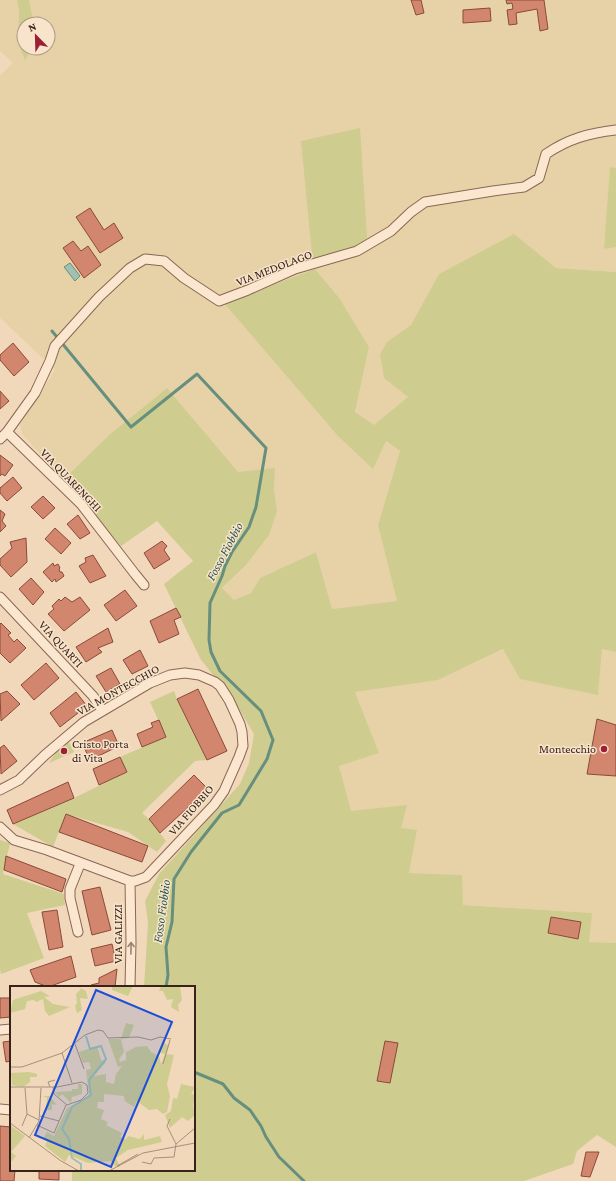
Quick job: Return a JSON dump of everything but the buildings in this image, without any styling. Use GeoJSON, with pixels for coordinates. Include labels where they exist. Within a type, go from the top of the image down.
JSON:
{"type":"FeatureCollection","features":[{"type":"Feature","properties":{"kind":"street","name":"VIA MEDOLAGO"},"geometry":{"type":"LineString","coordinates":[[0,439],[7,432],[34,393],[50,361],[54,346],[99,297],[130,268],[145,259],[164,261],[184,278],[219,302],[295,269],[357,251],[391,231],[411,212],[425,202],[493,190],[524,187],[539,178],[546,154],[560,144],[576,138],[616,130]]}},
{"type":"Feature","properties":{"kind":"street","name":"VIA QUARENGHI"},"geometry":{"type":"LineString","coordinates":[[7,432],[81,504],[144,585]]}},
{"type":"Feature","properties":{"kind":"street","name":"VIA QUARTI"},"geometry":{"type":"LineString","coordinates":[[0,597],[93,696],[102,710]]}},
{"type":"Feature","properties":{"kind":"street","name":"VIA MONTECCHIO"},"geometry":{"type":"LineString","coordinates":[[0,790],[19,780],[84,722],[150,683],[170,675],[185,673],[199,675],[215,682],[220,686]]}},
{"type":"Feature","properties":{"kind":"street","name":"VIA FIOBBIO"},"geometry":{"type":"LineString","coordinates":[[130,881],[135,881],[146,877],[214,805],[224,791],[242,746],[242,732],[229,700],[220,686]]}},
{"type":"Feature","properties":{"kind":"street"},"geometry":{"type":"LineString","coordinates":[[0,827],[14,840],[47,850],[80,864],[130,881]]}},
{"type":"Feature","properties":{"kind":"street"},"geometry":{"type":"LineString","coordinates":[[78,932],[70,898],[70,889],[80,864]]}},
{"type":"Feature","properties":{"kind":"street","name":"VIA GALIZZI"},"geometry":{"type":"LineString","coordinates":[[130,881],[130,986]]}},
{"type":"Feature","properties":{"kind":"street"},"geometry":{"type":"LineString","coordinates":[[0,1030],[10,1029]]}},
{"type":"Feature","properties":{"kind":"street"},"geometry":{"type":"LineString","coordinates":[[0,1109],[10,1110]]}},
{"type":"Feature","properties":{"kind":"shaded area"},"geometry":{"type":"Polygon","coordinates":[[[0,0],[17,0],[19,11],[19,16],[16,16],[16,56],[24,56],[25,59],[28,56],[56,56],[56,16],[32,16],[29,0],[616,0],[616,168],[610,167],[605,249],[616,247],[616,272],[556,268],[514,235],[439,274],[411,326],[387,342],[384,378],[408,397],[374,426],[355,412],[369,347],[340,299],[315,269],[224,303],[373,468],[386,441],[400,451],[378,525],[398,601],[332,609],[316,552],[260,578],[251,593],[234,600],[222,589],[245,566],[277,511],[274,489],[275,468],[238,473],[167,388],[109,435],[63,480],[22,434],[20,425],[55,370],[0,318],[0,75],[13,63],[0,51],[0,0]]]}},
{"type":"Feature","properties":{"kind":"shaded area"},"geometry":{"type":"Polygon","coordinates":[[[17,0],[29,0],[32,16],[19,16],[17,0]]]}},
{"type":"Feature","properties":{"kind":"shaded area"},"geometry":{"type":"Polygon","coordinates":[[[360,128],[367,238],[357,251],[313,264],[301,141],[360,128]]]}},
{"type":"Feature","properties":{"kind":"shaded area"},"geometry":{"type":"Polygon","coordinates":[[[610,167],[616,168],[616,247],[604,249],[610,167]]]}},
{"type":"Feature","properties":{"kind":"shaded area"},"geometry":{"type":"Polygon","coordinates":[[[514,234],[556,268],[616,272],[616,652],[602,649],[598,695],[520,679],[503,649],[438,680],[355,692],[379,753],[339,766],[351,811],[407,805],[401,828],[417,830],[409,873],[462,875],[463,905],[592,913],[589,942],[616,943],[616,1147],[597,1135],[577,1151],[573,1164],[524,1181],[72,1181],[72,1171],[195,1171],[195,986],[144,986],[148,923],[145,901],[159,874],[240,784],[249,763],[254,734],[235,702],[201,660],[164,584],[193,561],[157,521],[121,546],[63,480],[109,435],[167,388],[238,472],[275,468],[274,489],[277,511],[269,535],[245,566],[222,588],[234,600],[251,593],[260,578],[316,552],[332,609],[397,601],[378,525],[400,451],[386,441],[373,469],[338,436],[224,303],[315,269],[340,299],[369,347],[355,412],[374,425],[408,397],[384,378],[380,354],[387,342],[411,325],[439,274],[514,234]]]}},
{"type":"Feature","properties":{"kind":"shaded area"},"geometry":{"type":"Polygon","coordinates":[[[70,263],[80,276],[75,281],[64,267],[70,263]]]}},
{"type":"Feature","properties":{"kind":"shaded area"},"geometry":{"type":"Polygon","coordinates":[[[504,649],[598,694],[602,649],[616,652],[616,943],[589,942],[591,913],[463,905],[461,875],[409,873],[417,830],[401,829],[350,812],[339,766],[379,753],[355,692],[438,680],[504,649]]]}},
{"type":"Feature","properties":{"kind":"shaded area"},"geometry":{"type":"Polygon","coordinates":[[[174,691],[207,760],[195,761],[142,813],[149,819],[166,841],[157,852],[128,832],[66,814],[53,847],[13,824],[74,798],[127,772],[120,757],[166,737],[150,702],[174,691]]]}},
{"type":"Feature","properties":{"kind":"shaded area"},"geometry":{"type":"Polygon","coordinates":[[[66,737],[74,752],[49,763],[66,737]]]}},
{"type":"Feature","properties":{"kind":"shaded area"},"geometry":{"type":"Polygon","coordinates":[[[0,840],[10,843],[3,874],[64,894],[65,905],[27,913],[44,958],[1,974],[0,970],[0,840]]]}},
{"type":"Feature","properties":{"kind":"waterway","name":"Fosso Fiobbio"},"geometry":{"type":"LineString","coordinates":[[52,331],[131,427],[197,374],[266,448],[256,507],[249,527],[232,552],[210,603],[209,640],[211,652],[220,671],[261,711],[273,740],[267,759],[239,805],[222,813],[191,852],[174,879],[172,922],[166,947],[168,975],[166,986]]}},
{"type":"Feature","properties":{"kind":"waterway","name":"Fosso Fiobbio"},"geometry":{"type":"LineString","coordinates":[[195,1072],[223,1084],[234,1098],[250,1110],[279,1157],[304,1181]]}},
{"type":"Feature","properties":{"kind":"place","name":"Montecchio"},"geometry":{"type":"Point","coordinates":[604,749]}},
{"type":"Feature","properties":{"kind":"place","name":"Cristo Porta di Vita"},"geometry":{"type":"Point","coordinates":[64,751]}}]}
